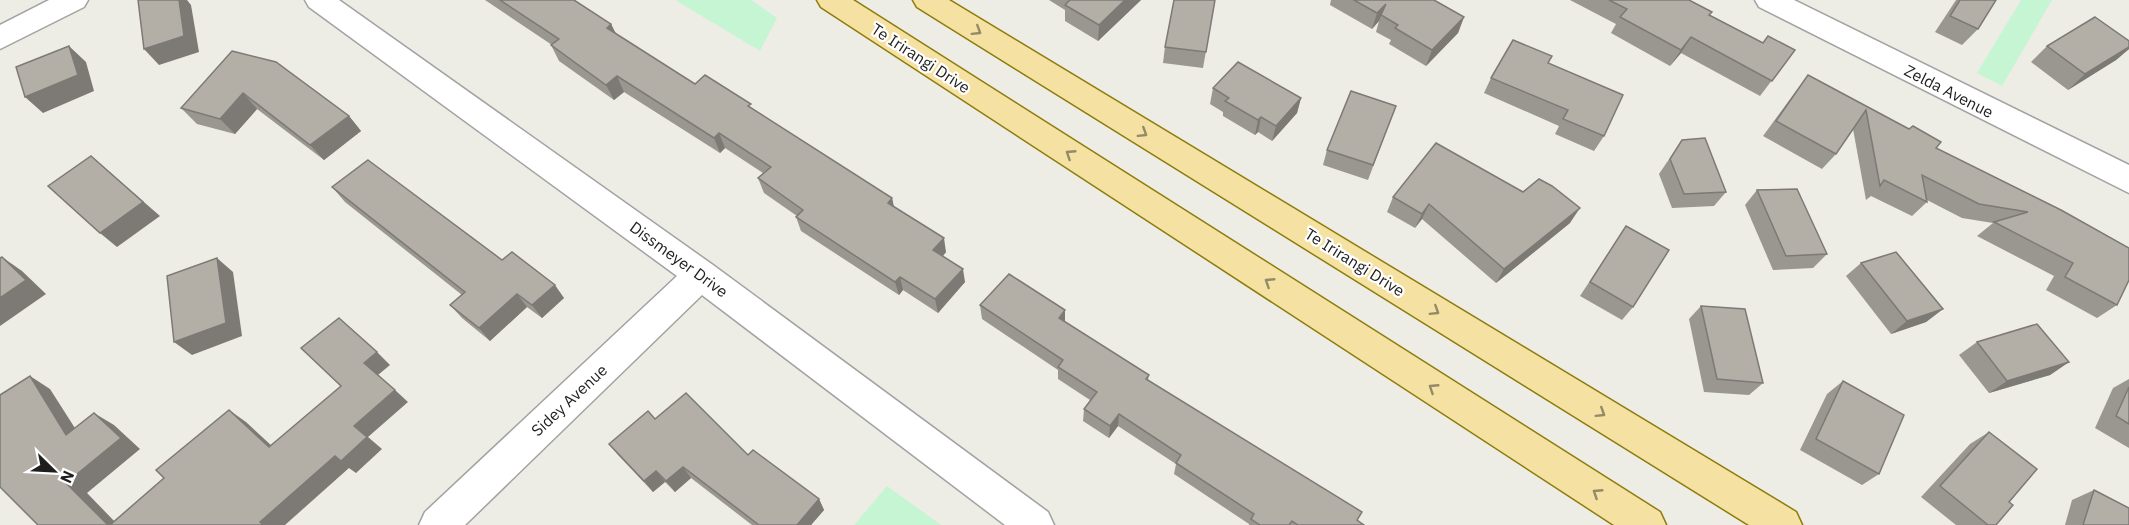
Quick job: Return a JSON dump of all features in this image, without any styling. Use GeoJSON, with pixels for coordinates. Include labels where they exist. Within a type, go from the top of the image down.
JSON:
{"type":"FeatureCollection","features":[{"type":"Feature","properties":{"kind":"main road","name":"Te Irirangi Drive"},"geometry":{"type":"LineString","coordinates":[[831,0],[1647,525]]}},
{"type":"Feature","properties":{"kind":"main road","name":"Te Irirangi Drive"},"geometry":{"type":"LineString","coordinates":[[927,0],[1783,525]]}},
{"type":"Feature","properties":{"kind":"street"},"geometry":{"type":"LineString","coordinates":[[0,38],[74,0]]}},
{"type":"Feature","properties":{"kind":"street","name":"Dissmeyer Drive"},"geometry":{"type":"LineString","coordinates":[[319,0],[701,275],[1035,525]]}},
{"type":"Feature","properties":{"kind":"street","name":"Zelda Avenue"},"geometry":{"type":"LineString","coordinates":[[1769,0],[2129,180]]}},
{"type":"Feature","properties":{"kind":"street","name":"Sidey Avenue"},"geometry":{"type":"LineString","coordinates":[[438,525],[701,275]]}},
{"type":"Feature","properties":{"kind":"green space"},"geometry":{"type":"Polygon","coordinates":[[[675,0],[751,0],[777,18],[760,51],[675,0]]]}},
{"type":"Feature","properties":{"kind":"green space"},"geometry":{"type":"Polygon","coordinates":[[[2021,0],[2052,0],[2002,86],[1977,73],[2021,0]]]}},
{"type":"Feature","properties":{"kind":"green space"},"geometry":{"type":"Polygon","coordinates":[[[887,486],[941,525],[854,525],[887,486]]]}},
{"type":"Feature","properties":{"kind":"building"},"geometry":{"type":"Polygon","coordinates":[[[138,0],[179,0],[184,36],[144,49],[138,0]]]}},
{"type":"Feature","properties":{"kind":"building"},"geometry":{"type":"Polygon","coordinates":[[[500,0],[574,0],[611,24],[607,28],[695,84],[705,75],[751,104],[748,106],[892,198],[888,203],[944,238],[933,250],[963,269],[935,299],[900,277],[895,282],[796,217],[803,210],[758,178],[771,167],[719,133],[714,138],[617,76],[606,85],[551,45],[559,39],[500,0]]]}},
{"type":"Feature","properties":{"kind":"building"},"geometry":{"type":"Polygon","coordinates":[[[1070,0],[1125,0],[1099,25],[1065,5],[1070,0]]]}},
{"type":"Feature","properties":{"kind":"building"},"geometry":{"type":"Polygon","coordinates":[[[1174,0],[1215,0],[1206,52],[1165,47],[1174,0]]]}},
{"type":"Feature","properties":{"kind":"building"},"geometry":{"type":"Polygon","coordinates":[[[1354,0],[1434,0],[1464,17],[1432,50],[1395,28],[1398,25],[1381,15],[1386,4],[1377,13],[1354,0]]]}},
{"type":"Feature","properties":{"kind":"building"},"geometry":{"type":"Polygon","coordinates":[[[1609,0],[1689,0],[1712,12],[1709,15],[1763,43],[1768,36],[1795,50],[1772,81],[1691,37],[1681,50],[1620,17],[1627,9],[1609,0]]]}},
{"type":"Feature","properties":{"kind":"building"},"geometry":{"type":"Polygon","coordinates":[[[1960,0],[1996,0],[1978,29],[1950,16],[1960,0]]]}},
{"type":"Feature","properties":{"kind":"building"},"geometry":{"type":"Polygon","coordinates":[[[2095,17],[2129,41],[2129,47],[2085,74],[2047,46],[2095,17]]]}},
{"type":"Feature","properties":{"kind":"building"},"geometry":{"type":"Polygon","coordinates":[[[1513,40],[1552,56],[1548,63],[1623,95],[1604,136],[1563,119],[1568,110],[1491,78],[1513,40]]]}},
{"type":"Feature","properties":{"kind":"building"},"geometry":{"type":"Polygon","coordinates":[[[69,46],[78,75],[25,97],[16,67],[69,46]]]}},
{"type":"Feature","properties":{"kind":"building"},"geometry":{"type":"Polygon","coordinates":[[[232,51],[276,62],[349,116],[310,145],[243,93],[220,119],[181,108],[232,51]]]}},
{"type":"Feature","properties":{"kind":"building"},"geometry":{"type":"Polygon","coordinates":[[[1238,62],[1301,98],[1276,126],[1261,117],[1258,120],[1225,101],[1229,98],[1213,88],[1238,62]]]}},
{"type":"Feature","properties":{"kind":"building"},"geometry":{"type":"Polygon","coordinates":[[[1808,75],[1909,129],[1913,126],[1941,142],[1936,148],[2061,210],[2129,248],[2129,280],[2117,305],[2065,277],[2073,263],[1994,222],[2028,212],[1979,204],[1922,175],[1927,202],[1884,180],[1880,186],[1866,110],[1836,154],[1776,121],[1808,75]]]}},
{"type":"Feature","properties":{"kind":"building"},"geometry":{"type":"Polygon","coordinates":[[[1351,91],[1396,106],[1373,165],[1327,150],[1351,91]]]}},
{"type":"Feature","properties":{"kind":"building"},"geometry":{"type":"Polygon","coordinates":[[[1705,138],[1726,192],[1684,194],[1670,159],[1682,140],[1705,138]]]}},
{"type":"Feature","properties":{"kind":"building"},"geometry":{"type":"Polygon","coordinates":[[[1436,143],[1523,192],[1539,179],[1580,208],[1504,269],[1429,204],[1422,214],[1393,197],[1436,143]]]}},
{"type":"Feature","properties":{"kind":"building"},"geometry":{"type":"Polygon","coordinates":[[[91,156],[143,202],[100,233],[48,186],[91,156]]]}},
{"type":"Feature","properties":{"kind":"building"},"geometry":{"type":"Polygon","coordinates":[[[368,160],[502,260],[512,252],[555,285],[532,305],[517,294],[479,328],[450,305],[465,292],[332,187],[368,160]]]}},
{"type":"Feature","properties":{"kind":"building"},"geometry":{"type":"Polygon","coordinates":[[[1797,189],[1827,254],[1786,256],[1757,190],[1797,189]]]}},
{"type":"Feature","properties":{"kind":"building"},"geometry":{"type":"Polygon","coordinates":[[[1626,226],[1669,250],[1633,307],[1590,282],[1626,226]]]}},
{"type":"Feature","properties":{"kind":"building"},"geometry":{"type":"Polygon","coordinates":[[[1896,252],[1943,309],[1907,321],[1861,263],[1896,252]]]}},
{"type":"Feature","properties":{"kind":"building"},"geometry":{"type":"Polygon","coordinates":[[[2,257],[26,280],[0,298],[0,258],[2,257]]]}},
{"type":"Feature","properties":{"kind":"building"},"geometry":{"type":"Polygon","coordinates":[[[217,258],[226,323],[174,342],[167,276],[217,258]]]}},
{"type":"Feature","properties":{"kind":"building"},"geometry":{"type":"Polygon","coordinates":[[[1009,274],[1065,310],[1059,318],[1149,375],[1146,379],[1362,512],[1357,520],[1364,525],[1298,525],[1292,521],[1289,525],[1260,525],[1251,519],[1254,514],[1176,463],[1181,455],[1119,414],[1110,426],[1084,409],[1097,392],[1058,367],[1063,360],[980,305],[1009,274]]]}},
{"type":"Feature","properties":{"kind":"building"},"geometry":{"type":"Polygon","coordinates":[[[1701,306],[1745,309],[1763,383],[1717,379],[1701,306]]]}},
{"type":"Feature","properties":{"kind":"building"},"geometry":{"type":"Polygon","coordinates":[[[339,318],[377,352],[364,363],[395,390],[354,426],[367,437],[341,461],[335,456],[260,522],[263,525],[110,525],[164,478],[156,470],[229,410],[269,447],[341,386],[301,348],[339,318]]]}},
{"type":"Feature","properties":{"kind":"building"},"geometry":{"type":"Polygon","coordinates":[[[2037,324],[2069,362],[2007,381],[1977,342],[2037,324]]]}},
{"type":"Feature","properties":{"kind":"building"},"geometry":{"type":"Polygon","coordinates":[[[30,376],[66,435],[94,413],[121,438],[66,483],[108,525],[38,525],[0,487],[0,395],[30,376]]]}},
{"type":"Feature","properties":{"kind":"building"},"geometry":{"type":"Polygon","coordinates":[[[1843,381],[1904,415],[1879,474],[1816,439],[1843,381]]]}},
{"type":"Feature","properties":{"kind":"building"},"geometry":{"type":"Polygon","coordinates":[[[2129,387],[2129,424],[2116,416],[2129,387]]]}},
{"type":"Feature","properties":{"kind":"building"},"geometry":{"type":"Polygon","coordinates":[[[686,393],[748,455],[753,450],[819,499],[797,525],[759,525],[683,467],[666,481],[656,471],[644,481],[609,444],[648,411],[655,419],[686,393]]]}},
{"type":"Feature","properties":{"kind":"building"},"geometry":{"type":"Polygon","coordinates":[[[1989,432],[2037,469],[2009,502],[2013,505],[1996,525],[1988,525],[1940,486],[1989,432]]]}},
{"type":"Feature","properties":{"kind":"building"},"geometry":{"type":"Polygon","coordinates":[[[2094,490],[2129,508],[2129,525],[2083,525],[2094,490]]]}}]}
